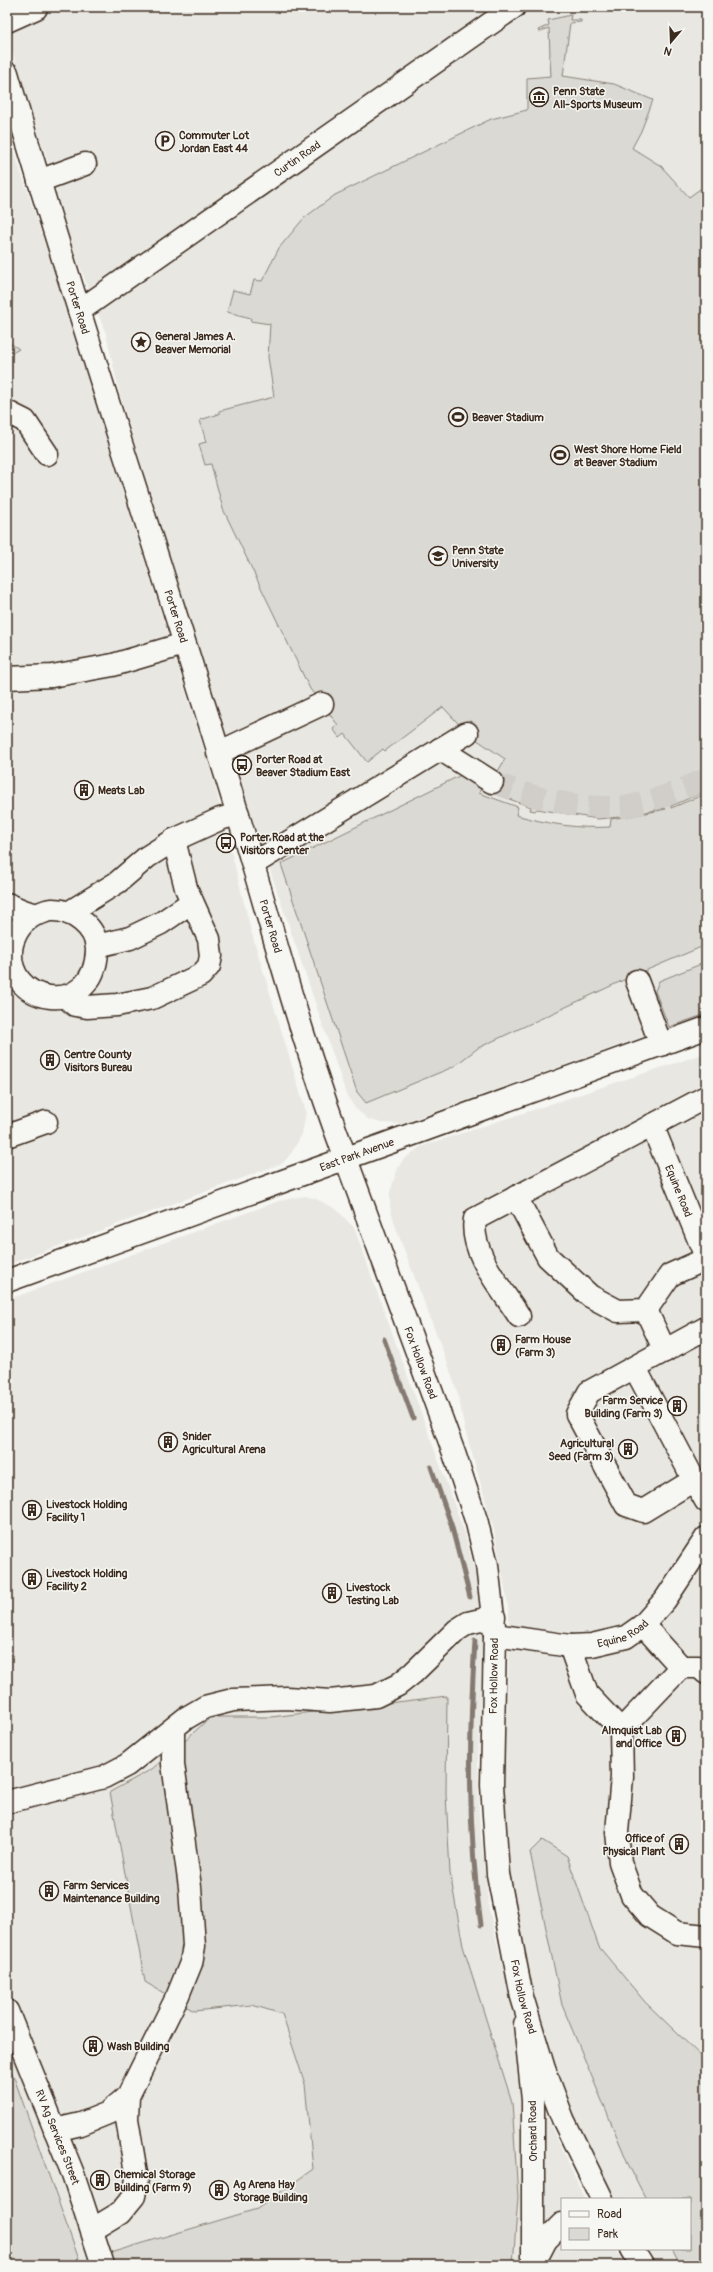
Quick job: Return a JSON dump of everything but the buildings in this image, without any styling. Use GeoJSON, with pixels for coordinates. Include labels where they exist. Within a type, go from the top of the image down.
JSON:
{"type":"FeatureCollection","features":[{"type":"Feature","properties":{"kind":"street","name":"Curtin Road"},"geometry":{"type":"LineString","coordinates":[[79,311],[514,7]]}},
{"type":"Feature","properties":{"kind":"street"},"geometry":{"type":"LineString","coordinates":[[7,21],[36,8]]}},
{"type":"Feature","properties":{"kind":"street","name":"Porter Road"},"geometry":{"type":"LineString","coordinates":[[7,73],[79,311],[238,814],[308,1051],[346,1158]]}},
{"type":"Feature","properties":{"kind":"street"},"geometry":{"type":"LineString","coordinates":[[39,181],[85,164]]}},
{"type":"Feature","properties":{"kind":"street"},"geometry":{"type":"LineString","coordinates":[[7,405],[47,454]]}},
{"type":"Feature","properties":{"kind":"street"},"geometry":{"type":"LineString","coordinates":[[7,678],[52,676],[113,665],[184,644]]}},
{"type":"Feature","properties":{"kind":"street"},"geometry":{"type":"LineString","coordinates":[[218,753],[322,704]]}},
{"type":"Feature","properties":{"kind":"street"},"geometry":{"type":"LineString","coordinates":[[252,864],[467,733]]}},
{"type":"Feature","properties":{"kind":"street"},"geometry":{"type":"LineString","coordinates":[[440,749],[492,782]]}},
{"type":"Feature","properties":{"kind":"street"},"geometry":{"type":"LineString","coordinates":[[68,913],[118,882],[147,857],[174,840],[212,822],[238,814]]}},
{"type":"Feature","properties":{"kind":"street"},"geometry":{"type":"LineString","coordinates":[[66,997],[75,1005],[88,1007],[117,1005],[152,998],[201,975],[208,966],[211,956],[209,939],[186,888],[174,840]]}},
{"type":"Feature","properties":{"kind":"street"},"geometry":{"type":"LineString","coordinates":[[97,946],[130,938],[161,923],[192,902]]}},
{"type":"Feature","properties":{"kind":"street"},"geometry":{"type":"LineString","coordinates":[[7,904],[36,914]]}},
{"type":"Feature","properties":{"kind":"street"},"geometry":{"type":"LineString","coordinates":[[51,910],[68,913],[82,920],[92,933],[97,946],[97,964],[91,977],[80,990],[66,997],[48,998],[33,993],[22,985],[12,970],[9,955],[15,933],[26,919],[36,914],[51,910]]}},
{"type":"Feature","properties":{"kind":"street"},"geometry":{"type":"LineString","coordinates":[[637,981],[661,1045]]}},
{"type":"Feature","properties":{"kind":"street","name":"East Park Avenue"},"geometry":{"type":"LineString","coordinates":[[7,1281],[706,1028]]}},
{"type":"Feature","properties":{"kind":"street"},"geometry":{"type":"LineString","coordinates":[[519,1316],[477,1250],[473,1231],[475,1219],[706,1096]]}},
{"type":"Feature","properties":{"kind":"street"},"geometry":{"type":"LineString","coordinates":[[7,1136],[46,1122]]}},
{"type":"Feature","properties":{"kind":"street","name":"Equine Road"},"geometry":{"type":"LineString","coordinates":[[652,1125],[706,1258]]}},
{"type":"Feature","properties":{"kind":"street","name":"Fox Hollow Road"},"geometry":{"type":"LineString","coordinates":[[346,1158],[454,1453],[477,1522],[487,1565],[494,1626],[492,1785],[493,1829],[498,1874],[522,1997],[544,2070],[563,2119],[602,2198]]}},
{"type":"Feature","properties":{"kind":"street"},"geometry":{"type":"LineString","coordinates":[[516,1197],[548,1257],[590,1296],[618,1311],[646,1310]]}},
{"type":"Feature","properties":{"kind":"street"},"geometry":{"type":"LineString","coordinates":[[646,1310],[670,1275],[706,1258]]}},
{"type":"Feature","properties":{"kind":"street"},"geometry":{"type":"LineString","coordinates":[[646,1310],[665,1350]]}},
{"type":"Feature","properties":{"kind":"street"},"geometry":{"type":"LineString","coordinates":[[694,1480],[643,1511],[626,1505],[577,1414],[588,1392],[635,1368],[706,1328]]}},
{"type":"Feature","properties":{"kind":"street"},"geometry":{"type":"LineString","coordinates":[[635,1368],[706,1501]]}},
{"type":"Feature","properties":{"kind":"street","name":"Equine Road"},"geometry":{"type":"LineString","coordinates":[[494,1626],[570,1646],[592,1645],[626,1637],[644,1625],[665,1600],[706,1538]]}},
{"type":"Feature","properties":{"kind":"street"},"geometry":{"type":"LineString","coordinates":[[7,1802],[104,1777],[127,1765],[173,1730],[186,1718],[205,1707],[233,1700],[287,1698],[330,1701],[376,1696],[398,1685],[413,1673],[456,1630],[468,1623],[494,1626]]}},
{"type":"Feature","properties":{"kind":"street"},"geometry":{"type":"LineString","coordinates":[[644,1625],[680,1667]]}},
{"type":"Feature","properties":{"kind":"street"},"geometry":{"type":"LineString","coordinates":[[570,1646],[587,1694],[621,1730],[622,1777],[617,1832],[620,1862],[632,1895],[650,1916],[677,1933],[706,1936]]}},
{"type":"Feature","properties":{"kind":"street"},"geometry":{"type":"LineString","coordinates":[[621,1730],[680,1667],[699,1667],[706,1673]]}},
{"type":"Feature","properties":{"kind":"street"},"geometry":{"type":"LineString","coordinates":[[55,2130],[81,2124],[108,2113],[128,2096],[178,1995],[191,1963],[194,1946],[190,1887],[173,1764],[173,1730]]}},
{"type":"Feature","properties":{"kind":"street","name":"Orchard Road"},"geometry":{"type":"LineString","coordinates":[[522,1997],[532,2100],[533,2265]]}},
{"type":"Feature","properties":{"kind":"street","name":"RV Ag Services Street"},"geometry":{"type":"LineString","coordinates":[[9,2023],[55,2130],[104,2265]]}},
{"type":"Feature","properties":{"kind":"street"},"geometry":{"type":"LineString","coordinates":[[92,2230],[120,2213],[134,2196],[137,2180],[127,2119],[128,2096]]}},
{"type":"Feature","properties":{"kind":"street","name":"Orchard Road"},"geometry":{"type":"LineString","coordinates":[[533,2265],[546,2240],[561,2225]]}},
{"type":"Feature","properties":{"kind":"street"},"geometry":{"type":"LineString","coordinates":[[633,2250],[642,2265]]}},
{"type":"Feature","properties":{"kind":"shaded area","name":"Penn State University"},"geometry":{"type":"Polygon","coordinates":[[[7,7],[706,7],[706,1014],[401,1124],[381,1123],[368,1119],[356,1109],[347,1096],[242,788],[120,395],[106,334],[73,249],[46,156],[7,36],[7,7]]]}},
{"type":"Feature","properties":{"kind":"shaded area"},"geometry":{"type":"Polygon","coordinates":[[[7,130],[58,283],[214,782],[251,931],[306,1112],[302,1134],[292,1152],[283,1163],[7,1265],[7,130]]]}},
{"type":"Feature","properties":{"kind":"shaded area"},"geometry":{"type":"Polygon","coordinates":[[[706,1053],[706,2265],[654,2265],[644,2250],[691,2250],[691,2198],[613,2198],[564,2098],[536,2021],[505,1860],[502,1781],[508,1682],[509,1612],[506,1594],[494,1530],[464,1426],[459,1397],[397,1231],[390,1207],[390,1192],[398,1168],[403,1160],[420,1147],[706,1053]]]}},
{"type":"Feature","properties":{"kind":"shaded area"},"geometry":{"type":"Polygon","coordinates":[[[305,1196],[314,1198],[336,1209],[354,1228],[465,1534],[478,1585],[483,1639],[478,1765],[479,1815],[489,1909],[523,2052],[550,2124],[585,2198],[561,2198],[561,2250],[617,2250],[626,2265],[7,2265],[7,1300],[279,1201],[305,1196]]]}},
{"type":"Feature","properties":{"kind":"green space","name":"Beaver Stadium"},"geometry":{"type":"Polygon","coordinates":[[[571,15],[570,20],[581,20],[581,22],[570,23],[563,76],[614,84],[653,100],[641,131],[632,148],[661,166],[689,197],[700,189],[706,192],[706,945],[628,978],[478,1048],[453,1067],[366,1103],[357,1092],[281,864],[463,774],[481,788],[479,793],[518,807],[516,815],[551,823],[586,827],[610,827],[611,819],[621,817],[598,819],[537,809],[535,811],[530,810],[531,807],[487,791],[505,759],[467,733],[443,707],[385,751],[383,749],[367,762],[345,734],[340,738],[333,729],[338,725],[310,689],[223,509],[211,464],[205,465],[199,444],[206,442],[200,420],[219,414],[219,411],[274,397],[268,357],[270,324],[250,321],[251,318],[227,312],[233,290],[250,294],[254,280],[262,281],[279,248],[304,218],[335,195],[491,119],[527,110],[527,78],[551,76],[550,58],[548,57],[550,56],[549,28],[539,32],[538,30],[549,25],[548,20],[571,15]],[[704,792],[671,806],[671,808],[705,794],[704,792]],[[666,809],[627,816],[626,817],[666,809]]]}},
{"type":"Feature","properties":{"kind":"green space"},"geometry":{"type":"Polygon","coordinates":[[[7,341],[19,349],[7,356],[7,341]]]}},
{"type":"Feature","properties":{"kind":"green space"},"geometry":{"type":"Polygon","coordinates":[[[706,962],[706,1014],[669,1027],[655,991],[659,981],[706,962]]]}},
{"type":"Feature","properties":{"kind":"green space"},"geometry":{"type":"Polygon","coordinates":[[[447,1696],[446,1794],[450,1873],[463,1946],[512,2102],[518,2197],[513,2265],[114,2265],[110,2253],[257,2209],[313,2169],[305,2084],[282,2014],[252,2005],[194,2011],[145,1982],[110,1792],[152,1769],[211,1717],[271,1717],[447,1696]]]}},
{"type":"Feature","properties":{"kind":"green space"},"geometry":{"type":"Polygon","coordinates":[[[542,1840],[567,1856],[599,1947],[645,2002],[706,2061],[706,2265],[680,2265],[672,2250],[691,2250],[691,2198],[645,2198],[630,2168],[562,2005],[530,1852],[542,1840]]]}},
{"type":"Feature","properties":{"kind":"green space"},"geometry":{"type":"Polygon","coordinates":[[[7,2058],[81,2265],[7,2265],[7,2058]]]}},
{"type":"Feature","properties":{"kind":"waterway"},"geometry":{"type":"LineString","coordinates":[[384,1339],[413,1418]]}},
{"type":"Feature","properties":{"kind":"waterway"},"geometry":{"type":"LineString","coordinates":[[431,1467],[451,1524],[470,1597]]}},
{"type":"Feature","properties":{"kind":"waterway"},"geometry":{"type":"LineString","coordinates":[[475,1641],[471,1713],[470,1783],[473,1854],[481,1925]]}},
{"type":"Feature","properties":{"kind":"tunnel"},"geometry":{"type":"LineString","coordinates":[[492,782],[533,796],[574,805],[624,807],[656,799],[706,779]]}},
{"type":"Feature","properties":{"kind":"place","name":"Penn State All-Sports Museum"},"geometry":{"type":"Point","coordinates":[539,97]}},
{"type":"Feature","properties":{"kind":"place","name":"Commuter Lot Jordan East 44"},"geometry":{"type":"Point","coordinates":[165,141]}},
{"type":"Feature","properties":{"kind":"place","name":"General James A. Beaver Memorial"},"geometry":{"type":"Point","coordinates":[141,342]}},
{"type":"Feature","properties":{"kind":"place","name":"Beaver Stadium"},"geometry":{"type":"Point","coordinates":[458,417]}},
{"type":"Feature","properties":{"kind":"place","name":"West Shore Home Field at Beaver Stadium"},"geometry":{"type":"Point","coordinates":[560,455]}},
{"type":"Feature","properties":{"kind":"place","name":"Penn State University"},"geometry":{"type":"Point","coordinates":[438,556]}},
{"type":"Feature","properties":{"kind":"place","name":"Porter Road at Beaver Stadium East"},"geometry":{"type":"Point","coordinates":[242,765]}},
{"type":"Feature","properties":{"kind":"place","name":"Meats Lab"},"geometry":{"type":"Point","coordinates":[84,790]}},
{"type":"Feature","properties":{"kind":"place","name":"Porter Road at the Visitors Center"},"geometry":{"type":"Point","coordinates":[226,843]}},
{"type":"Feature","properties":{"kind":"place","name":"Centre County Visitors Bureau"},"geometry":{"type":"Point","coordinates":[50,1060]}},
{"type":"Feature","properties":{"kind":"place","name":"Farm House (Farm 3)"},"geometry":{"type":"Point","coordinates":[501,1345]}},
{"type":"Feature","properties":{"kind":"place","name":"Farm Service Building (Farm 3)"},"geometry":{"type":"Point","coordinates":[677,1406]}},
{"type":"Feature","properties":{"kind":"place","name":"Snider Agricultural Arena"},"geometry":{"type":"Point","coordinates":[168,1442]}},
{"type":"Feature","properties":{"kind":"place","name":"Agricultural Seed (Farm 3)"},"geometry":{"type":"Point","coordinates":[628,1449]}},
{"type":"Feature","properties":{"kind":"place","name":"Livestock Holding Facility 1"},"geometry":{"type":"Point","coordinates":[32,1510]}},
{"type":"Feature","properties":{"kind":"place","name":"Livestock Holding Facility 2"},"geometry":{"type":"Point","coordinates":[32,1579]}},
{"type":"Feature","properties":{"kind":"place","name":"Livestock Testing Lab"},"geometry":{"type":"Point","coordinates":[332,1593]}},
{"type":"Feature","properties":{"kind":"place","name":"Almquist Lab and Office"},"geometry":{"type":"Point","coordinates":[676,1736]}},
{"type":"Feature","properties":{"kind":"place","name":"Office of Physical Plant"},"geometry":{"type":"Point","coordinates":[679,1844]}},
{"type":"Feature","properties":{"kind":"place","name":"Farm Services Maintenance Building"},"geometry":{"type":"Point","coordinates":[49,1891]}},
{"type":"Feature","properties":{"kind":"place","name":"Wash Building"},"geometry":{"type":"Point","coordinates":[93,2046]}},
{"type":"Feature","properties":{"kind":"place","name":"Chemical Storage Building (Farm 9)"},"geometry":{"type":"Point","coordinates":[100,2180]}},
{"type":"Feature","properties":{"kind":"place","name":"Ag Arena Hay Storage Building"},"geometry":{"type":"Point","coordinates":[219,2190]}}]}
